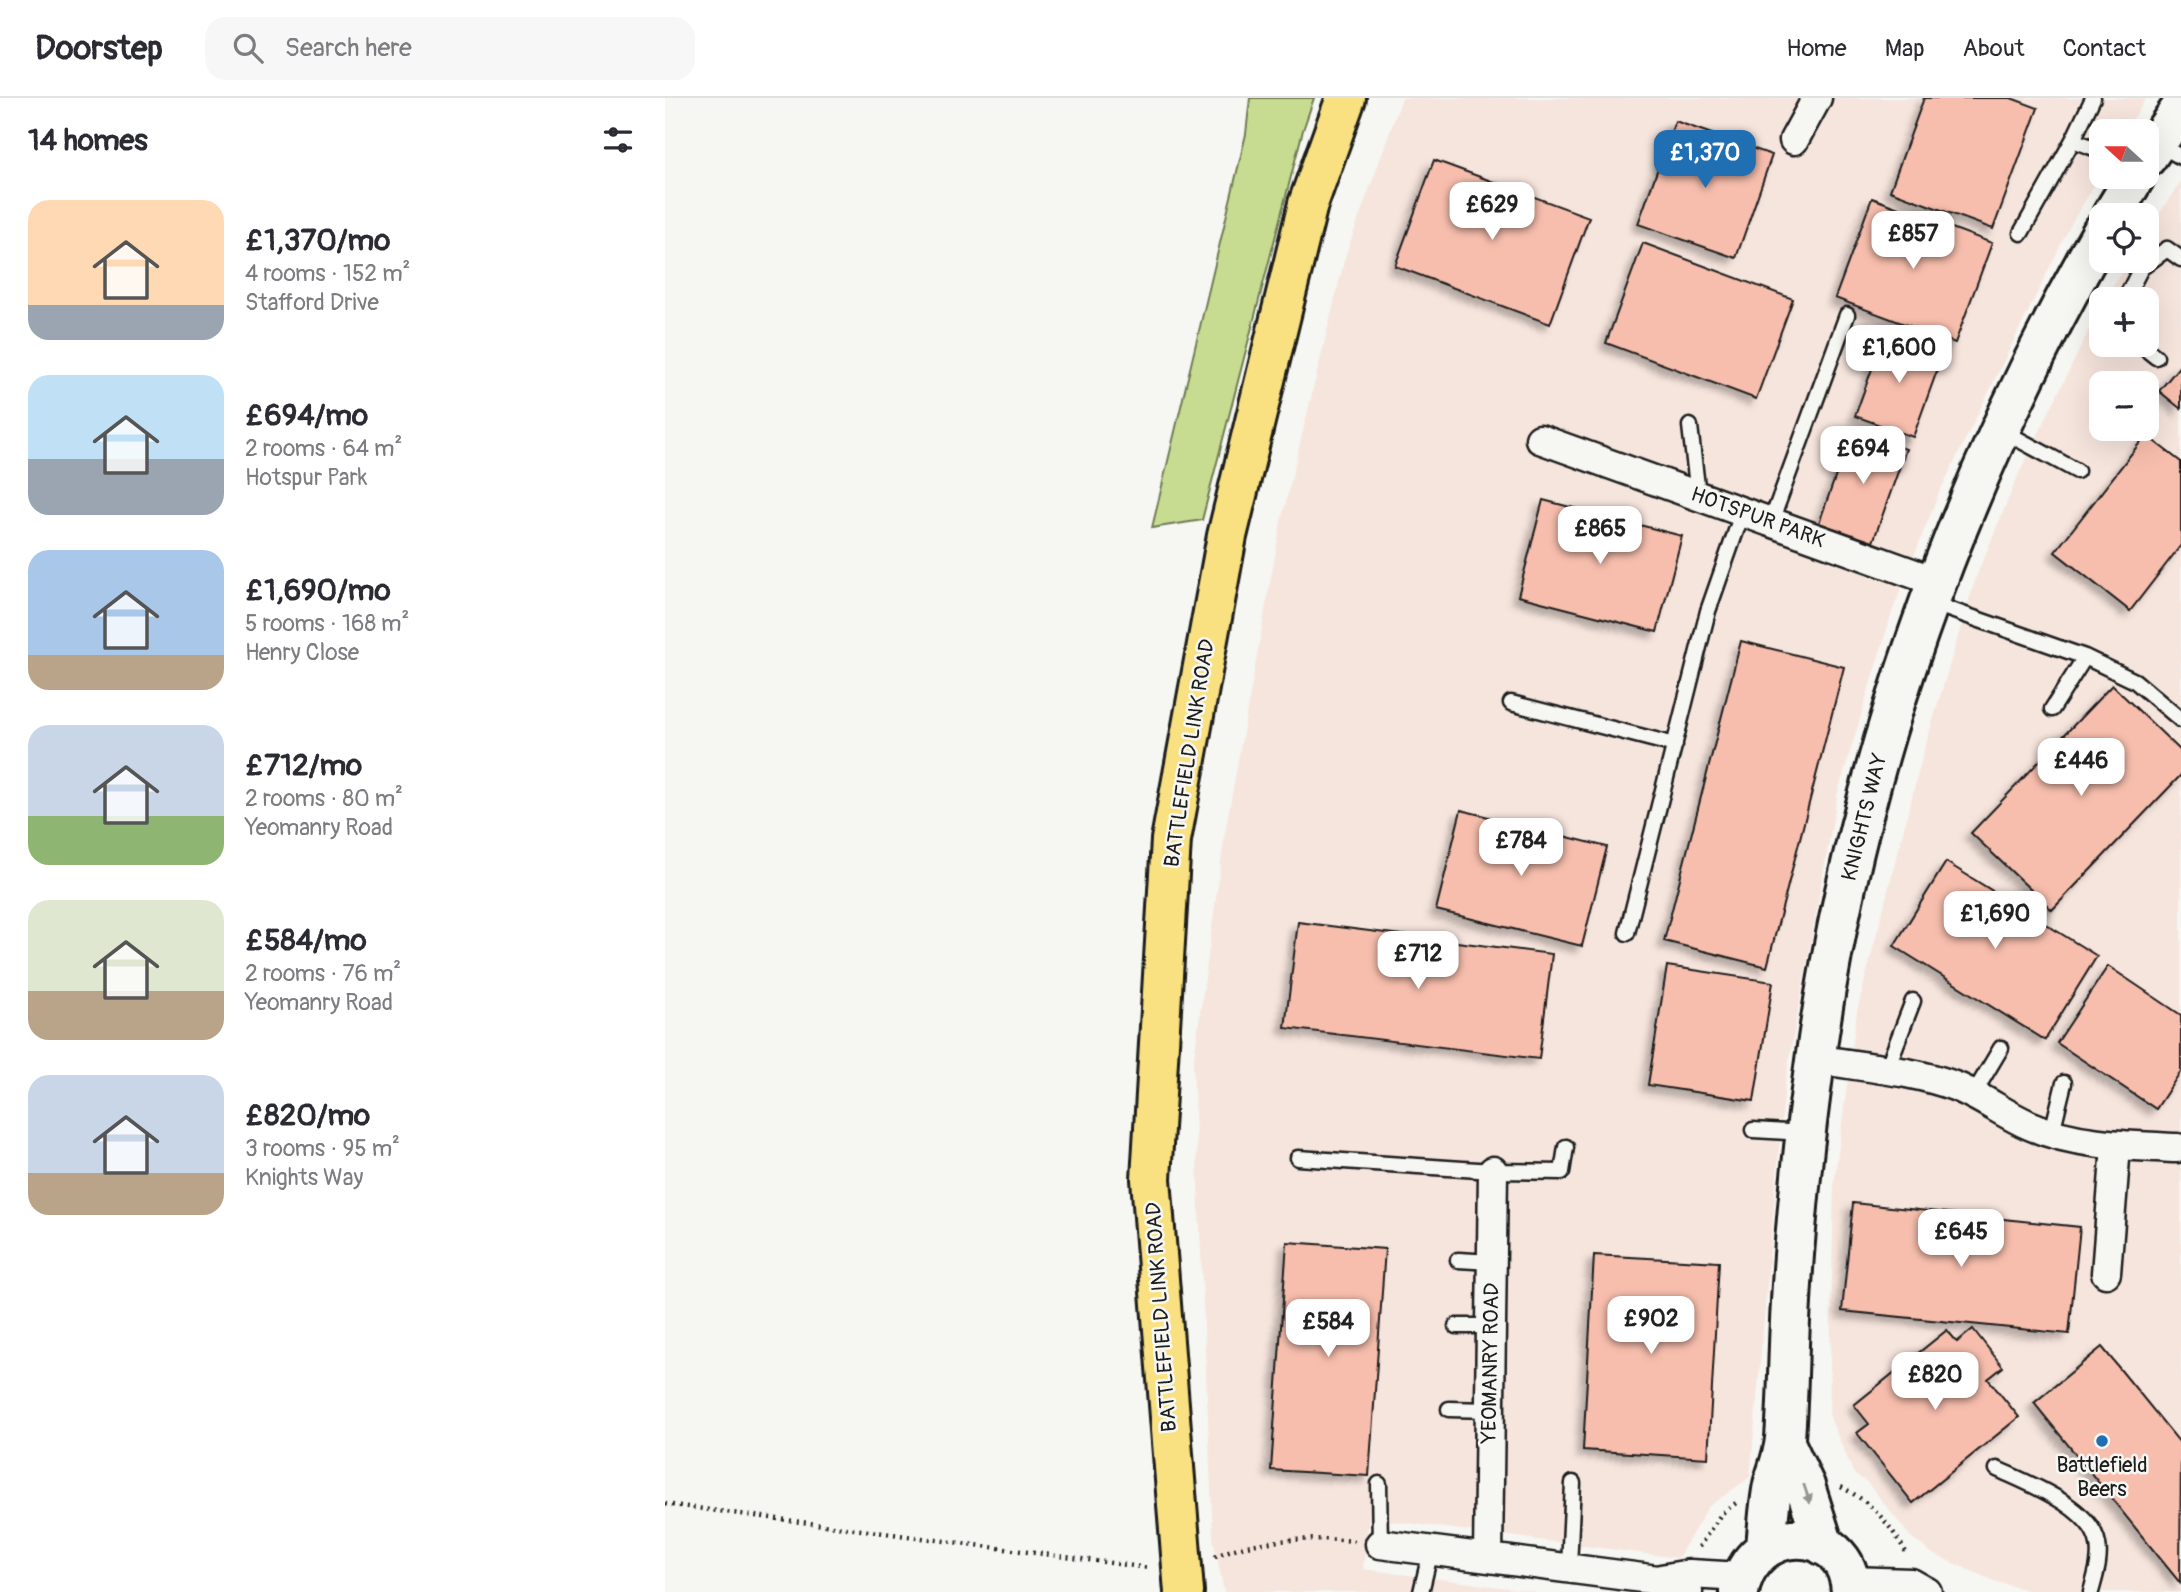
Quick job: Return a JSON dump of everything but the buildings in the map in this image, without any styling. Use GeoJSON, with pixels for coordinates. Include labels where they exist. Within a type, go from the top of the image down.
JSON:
{"type":"FeatureCollection","features":[{"type":"Feature","properties":{"kind":"main road","name":"BATTLEFIELD LINK ROAD"},"geometry":{"type":"LineString","coordinates":[[1194,1577],[1151,1179],[1171,840],[1230,523],[1308,204],[1346,98]]}},
{"type":"Feature","properties":{"kind":"street"},"geometry":{"type":"LineString","coordinates":[[1794,140],[1817,98]]}},
{"type":"Feature","properties":{"kind":"street"},"geometry":{"type":"LineString","coordinates":[[2162,152],[2181,108]]}},
{"type":"Feature","properties":{"kind":"street","name":"KNIGHTS WAY"},"geometry":{"type":"LineString","coordinates":[[1766,1546],[1773,1488],[1785,1443],[1790,1319],[1815,1059],[1840,915],[1873,777],[1933,592],[2001,430],[2089,259]]}},
{"type":"Feature","properties":{"kind":"street","name":"HOTSPUR PARK"},"geometry":{"type":"LineString","coordinates":[[1540,439],[1771,522],[1933,592]]}},
{"type":"Feature","properties":{"kind":"street"},"geometry":{"type":"LineString","coordinates":[[1815,1059],[1958,1087],[2031,1126],[2052,1132],[2116,1146],[2177,1148]]}},
{"type":"Feature","properties":{"kind":"street"},"geometry":{"type":"LineString","coordinates":[[2106,1273],[2116,1146]]}},
{"type":"Feature","properties":{"kind":"street","name":"YEOMANRY ROAD"},"geometry":{"type":"LineString","coordinates":[[1487,1556],[1493,1171]]}},
{"type":"Feature","properties":{"kind":"street","name":"KNIGHTS WAY"},"geometry":{"type":"LineString","coordinates":[[1785,1443],[1805,1486],[1824,1546],[1840,1560],[1850,1586]]}},
{"type":"Feature","properties":{"kind":"street"},"geometry":{"type":"LineString","coordinates":[[1658,1580],[1690,1574],[1740,1584],[1751,1560],[1766,1546],[1795,1538],[1824,1546]]}},
{"type":"Feature","properties":{"kind":"street"},"geometry":{"type":"LineString","coordinates":[[1380,1544],[1658,1580],[1688,1592]]}},
{"type":"Feature","properties":{"kind":"street"},"geometry":{"type":"LineString","coordinates":[[1850,1586],[1911,1583],[1927,1592]]}},
{"type":"Feature","properties":{"kind":"lane"},"geometry":{"type":"LineString","coordinates":[[2021,233],[2093,98]]}},
{"type":"Feature","properties":{"kind":"lane"},"geometry":{"type":"LineString","coordinates":[[2073,139],[2089,145]]}},
{"type":"Feature","properties":{"kind":"lane"},"geometry":{"type":"LineString","coordinates":[[2159,253],[2167,249],[2181,260]]}},
{"type":"Feature","properties":{"kind":"lane"},"geometry":{"type":"LineString","coordinates":[[1771,522],[1847,315]]}},
{"type":"Feature","properties":{"kind":"lane"},"geometry":{"type":"LineString","coordinates":[[1690,426],[1698,495]]}},
{"type":"Feature","properties":{"kind":"lane"},"geometry":{"type":"LineString","coordinates":[[2001,430],[2077,471]]}},
{"type":"Feature","properties":{"kind":"lane"},"geometry":{"type":"LineString","coordinates":[[1627,933],[1708,611],[1743,512]]}},
{"type":"Feature","properties":{"kind":"lane"},"geometry":{"type":"LineString","coordinates":[[1933,592],[2135,681],[2181,720]]}},
{"type":"Feature","properties":{"kind":"lane"},"geometry":{"type":"LineString","coordinates":[[2052,709],[2085,657]]}},
{"type":"Feature","properties":{"kind":"lane"},"geometry":{"type":"LineString","coordinates":[[1511,704],[1675,745]]}},
{"type":"Feature","properties":{"kind":"lane"},"geometry":{"type":"LineString","coordinates":[[1886,1071],[1913,1001]]}},
{"type":"Feature","properties":{"kind":"lane"},"geometry":{"type":"LineString","coordinates":[[1973,1096],[2001,1048]]}},
{"type":"Feature","properties":{"kind":"lane"},"geometry":{"type":"LineString","coordinates":[[2052,1132],[2064,1083]]}},
{"type":"Feature","properties":{"kind":"lane"},"geometry":{"type":"LineString","coordinates":[[1753,1130],[1807,1133]]}},
{"type":"Feature","properties":{"kind":"lane"},"geometry":{"type":"LineString","coordinates":[[1299,1158],[1493,1171],[1562,1172],[1566,1147]]}},
{"type":"Feature","properties":{"kind":"lane"},"geometry":{"type":"LineString","coordinates":[[1458,1260],[1492,1262]]}},
{"type":"Feature","properties":{"kind":"lane"},"geometry":{"type":"LineString","coordinates":[[1456,1326],[1491,1326]]}},
{"type":"Feature","properties":{"kind":"lane"},"geometry":{"type":"LineString","coordinates":[[1449,1409],[1490,1410]]}},
{"type":"Feature","properties":{"kind":"lane"},"geometry":{"type":"LineString","coordinates":[[1997,1469],[2054,1496],[2077,1512],[2092,1530],[2098,1543],[2098,1566],[2091,1592]]}},
{"type":"Feature","properties":{"kind":"lane"},"geometry":{"type":"LineString","coordinates":[[1569,1567],[1573,1483]]}},
{"type":"Feature","properties":{"kind":"lane"},"geometry":{"type":"LineString","coordinates":[[1379,1484],[1380,1544]]}},
{"type":"Feature","properties":{"kind":"lane"},"geometry":{"type":"LineString","coordinates":[[1421,1592],[1431,1550]]}},
{"type":"Feature","properties":{"kind":"path"},"geometry":{"type":"LineString","coordinates":[[1834,1484],[1864,1499],[1888,1521],[1911,1562]]}},
{"type":"Feature","properties":{"kind":"path"},"geometry":{"type":"LineString","coordinates":[[1696,1552],[1721,1514],[1738,1501]]}},
{"type":"Feature","properties":{"kind":"path"},"geometry":{"type":"LineString","coordinates":[[665,1504],[1149,1568]]}},
{"type":"Feature","properties":{"kind":"path"},"geometry":{"type":"LineString","coordinates":[[1194,1577],[1231,1548],[1331,1539],[1380,1544]]}},
{"type":"Feature","properties":{"kind":"shaded area"},"geometry":{"type":"Polygon","coordinates":[[[1402,98],[2146,98],[2133,119],[2089,119],[2089,189],[2092,189],[2071,224],[1938,495],[1892,612],[1838,792],[1785,1083],[1750,1477],[1708,1507],[1678,1558],[1369,1518],[1363,1569],[1538,1592],[1224,1592],[1213,1538],[1193,1065],[1225,833],[1281,522],[1345,257],[1402,98]]]}},
{"type":"Feature","properties":{"kind":"shaded area"},"geometry":{"type":"Polygon","coordinates":[[[2181,181],[2181,1592],[2034,1592],[1994,1581],[1933,1554],[1910,1536],[1867,1482],[1854,1474],[1829,1415],[1834,1183],[1857,1011],[1924,750],[1976,577],[2017,478],[2089,330],[2089,357],[2159,357],[2159,287],[2112,287],[2121,273],[2159,273],[2159,215],[2181,181]]]}},
{"type":"Feature","properties":{"kind":"green space"},"geometry":{"type":"Polygon","coordinates":[[[1250,98],[1314,98],[1303,130],[1202,520],[1152,528],[1246,134],[1250,98]]]}},
{"type":"Feature","properties":{"kind":"place","name":"Battlefield Beers"},"geometry":{"type":"Point","coordinates":[2102,1441]}}]}
